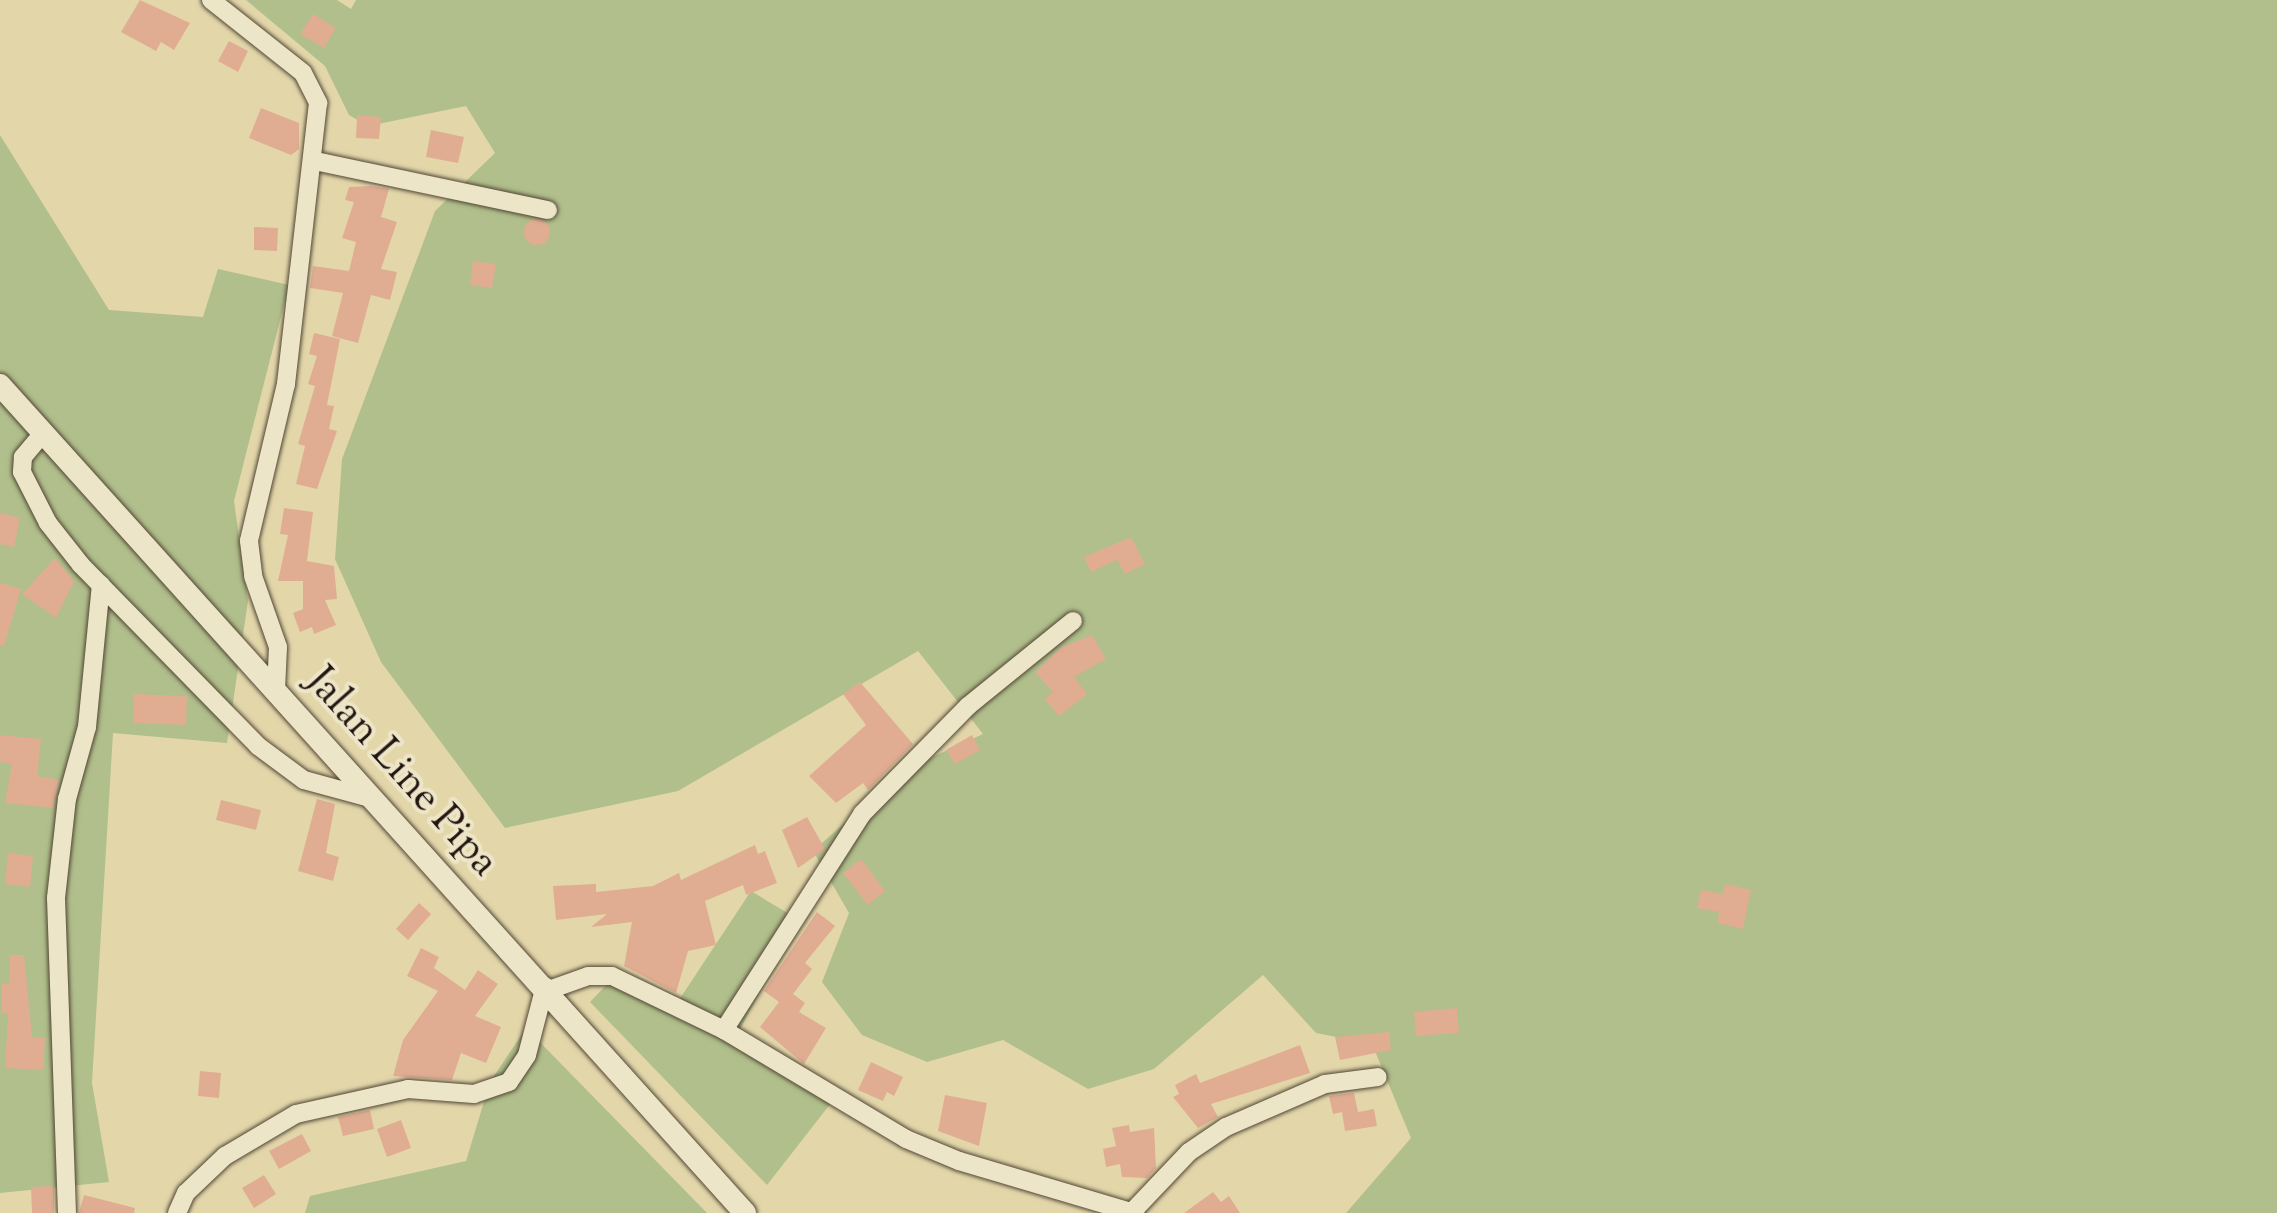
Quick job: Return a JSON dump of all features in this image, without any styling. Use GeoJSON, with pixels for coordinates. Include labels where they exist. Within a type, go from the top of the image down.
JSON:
{"type":"FeatureCollection","features":[{"type":"Feature","properties":{"kind":"main road","name":"Jalan Line Pipa"},"geometry":{"type":"LineString","coordinates":[[0,386],[276,690],[366,797],[547,988],[745,1213]]}},
{"type":"Feature","properties":{"kind":"street"},"geometry":{"type":"LineString","coordinates":[[211,0],[308,82],[319,116],[286,384],[249,540],[253,576],[278,646],[276,690]]}},
{"type":"Feature","properties":{"kind":"street"},"geometry":{"type":"LineString","coordinates":[[315,160],[548,210]]}},
{"type":"Feature","properties":{"kind":"street"},"geometry":{"type":"LineString","coordinates":[[44,432],[22,457],[26,483],[64,545],[273,758],[304,780],[366,797]]}},
{"type":"Feature","properties":{"kind":"street"},"geometry":{"type":"LineString","coordinates":[[68,1213],[56,898],[67,799],[88,728],[101,585]]}},
{"type":"Feature","properties":{"kind":"street"},"geometry":{"type":"LineString","coordinates":[[724,1030],[862,814],[968,706],[1073,621]]}},
{"type":"Feature","properties":{"kind":"street"},"geometry":{"type":"LineString","coordinates":[[177,1213],[186,1193],[225,1156],[296,1114],[408,1089],[474,1094],[508,1082],[526,1055],[547,988],[588,976],[612,976],[724,1030],[929,1149],[1134,1212],[1189,1152],[1226,1126],[1325,1084],[1378,1077]]}},
{"type":"Feature","properties":{"kind":"green space"},"geometry":{"type":"Polygon","coordinates":[[[246,0],[337,0],[351,9],[356,0],[2277,0],[2277,1213],[1346,1213],[1411,1138],[1372,1044],[1316,1033],[1263,975],[1154,1069],[1088,1089],[1003,1040],[927,1062],[862,1035],[822,982],[849,913],[813,851],[904,770],[983,734],[918,651],[678,791],[505,828],[381,662],[335,559],[342,459],[435,211],[495,153],[466,106],[368,126],[349,115],[325,66],[246,0]]]}},
{"type":"Feature","properties":{"kind":"green space"},"geometry":{"type":"Polygon","coordinates":[[[0,135],[109,310],[203,317],[218,269],[289,285],[234,501],[248,601],[227,743],[113,733],[92,1083],[109,1182],[0,1193],[0,135]]]}},
{"type":"Feature","properties":{"kind":"green space"},"geometry":{"type":"Polygon","coordinates":[[[751,891],[799,920],[739,1031],[831,1103],[767,1185],[590,1002],[616,975],[677,1003],[751,891]]]}},
{"type":"Feature","properties":{"kind":"green space"},"geometry":{"type":"Polygon","coordinates":[[[526,1028],[707,1213],[305,1213],[310,1196],[466,1161],[490,1082],[526,1028]]]}},
{"type":"Feature","properties":{"kind":"building"},"geometry":{"type":"Polygon","coordinates":[[[140,0],[190,23],[174,50],[161,42],[156,51],[121,32],[140,0]]]}},
{"type":"Feature","properties":{"kind":"building"},"geometry":{"type":"Polygon","coordinates":[[[313,14],[336,28],[324,48],[300,34],[313,14]]]}},
{"type":"Feature","properties":{"kind":"building"},"geometry":{"type":"Polygon","coordinates":[[[229,41],[248,51],[238,72],[218,61],[229,41]]]}},
{"type":"Feature","properties":{"kind":"building"},"geometry":{"type":"Polygon","coordinates":[[[261,108],[299,123],[299,149],[291,155],[249,138],[261,108]]]}},
{"type":"Feature","properties":{"kind":"building"},"geometry":{"type":"Polygon","coordinates":[[[357,115],[381,117],[379,139],[356,138],[357,115]]]}},
{"type":"Feature","properties":{"kind":"building"},"geometry":{"type":"Polygon","coordinates":[[[431,130],[464,137],[458,163],[426,157],[431,130]]]}},
{"type":"Feature","properties":{"kind":"building"},"geometry":{"type":"Polygon","coordinates":[[[349,187],[389,189],[381,217],[397,222],[381,269],[397,272],[390,300],[371,295],[358,343],[332,336],[343,293],[310,288],[313,266],[349,271],[356,242],[342,238],[354,202],[345,200],[349,187]]]}},
{"type":"Feature","properties":{"kind":"building"},"geometry":{"type":"Polygon","coordinates":[[[537,219],[547,222],[547,242],[537,245],[527,242],[524,232],[527,222],[537,219]]]}},
{"type":"Feature","properties":{"kind":"building"},"geometry":{"type":"Polygon","coordinates":[[[254,227],[278,228],[277,251],[254,250],[254,227]]]}},
{"type":"Feature","properties":{"kind":"building"},"geometry":{"type":"Polygon","coordinates":[[[473,261],[496,264],[492,288],[470,285],[473,261]]]}},
{"type":"Feature","properties":{"kind":"building"},"geometry":{"type":"Polygon","coordinates":[[[314,333],[340,339],[327,405],[334,406],[329,429],[337,431],[317,489],[296,484],[305,446],[298,444],[315,386],[308,384],[317,356],[309,354],[314,333]]]}},
{"type":"Feature","properties":{"kind":"building"},"geometry":{"type":"Polygon","coordinates":[[[284,508],[313,512],[307,561],[334,566],[337,599],[325,600],[336,625],[314,634],[312,627],[300,632],[293,613],[303,609],[303,581],[278,581],[288,535],[280,534],[284,508]]]}},
{"type":"Feature","properties":{"kind":"building"},"geometry":{"type":"Polygon","coordinates":[[[0,513],[20,518],[14,547],[0,544],[0,513]]]}},
{"type":"Feature","properties":{"kind":"building"},"geometry":{"type":"Polygon","coordinates":[[[1131,537],[1145,564],[1125,574],[1117,560],[1091,572],[1084,557],[1131,537]]]}},
{"type":"Feature","properties":{"kind":"building"},"geometry":{"type":"Polygon","coordinates":[[[55,558],[74,581],[56,618],[22,594],[55,558]]]}},
{"type":"Feature","properties":{"kind":"building"},"geometry":{"type":"Polygon","coordinates":[[[0,583],[21,589],[4,646],[0,645],[0,583]]]}},
{"type":"Feature","properties":{"kind":"building"},"geometry":{"type":"Polygon","coordinates":[[[1092,635],[1106,659],[1074,677],[1087,694],[1059,716],[1045,699],[1053,692],[1035,672],[1062,647],[1092,635]]]}},
{"type":"Feature","properties":{"kind":"building"},"geometry":{"type":"Polygon","coordinates":[[[860,682],[913,744],[868,790],[863,783],[836,803],[809,776],[866,725],[843,694],[860,682]]]}},
{"type":"Feature","properties":{"kind":"building"},"geometry":{"type":"Polygon","coordinates":[[[134,694],[187,696],[186,725],[133,723],[134,694]]]}},
{"type":"Feature","properties":{"kind":"building"},"geometry":{"type":"Polygon","coordinates":[[[0,735],[41,739],[37,776],[59,780],[53,808],[5,803],[12,764],[0,762],[0,735]]]}},
{"type":"Feature","properties":{"kind":"building"},"geometry":{"type":"Polygon","coordinates":[[[972,735],[980,750],[955,764],[946,750],[972,735]]]}},
{"type":"Feature","properties":{"kind":"building"},"geometry":{"type":"Polygon","coordinates":[[[317,799],[335,804],[326,853],[339,857],[333,881],[298,871],[317,799]]]}},
{"type":"Feature","properties":{"kind":"building"},"geometry":{"type":"Polygon","coordinates":[[[221,800],[261,810],[256,830],[216,820],[221,800]]]}},
{"type":"Feature","properties":{"kind":"building"},"geometry":{"type":"Polygon","coordinates":[[[807,817],[825,849],[798,868],[782,830],[807,817]]]}},
{"type":"Feature","properties":{"kind":"building"},"geometry":{"type":"Polygon","coordinates":[[[755,845],[758,854],[765,851],[777,883],[746,895],[743,885],[705,901],[716,945],[688,951],[676,993],[624,966],[632,922],[591,927],[607,914],[556,920],[553,886],[596,884],[596,892],[653,886],[679,873],[681,880],[755,845]]]}},
{"type":"Feature","properties":{"kind":"building"},"geometry":{"type":"Polygon","coordinates":[[[8,853],[33,856],[30,887],[5,884],[8,853]]]}},
{"type":"Feature","properties":{"kind":"building"},"geometry":{"type":"Polygon","coordinates":[[[861,859],[885,891],[868,905],[843,873],[861,859]]]}},
{"type":"Feature","properties":{"kind":"building"},"geometry":{"type":"Polygon","coordinates":[[[1725,884],[1751,890],[1743,929],[1717,923],[1719,912],[1697,908],[1701,890],[1723,894],[1725,884]]]}},
{"type":"Feature","properties":{"kind":"building"},"geometry":{"type":"Polygon","coordinates":[[[419,903],[431,914],[408,940],[396,929],[419,903]]]}},
{"type":"Feature","properties":{"kind":"building"},"geometry":{"type":"Polygon","coordinates":[[[817,912],[835,926],[805,963],[812,969],[793,994],[805,1003],[799,1012],[826,1028],[804,1064],[760,1027],[779,1002],[764,991],[817,912]]]}},
{"type":"Feature","properties":{"kind":"building"},"geometry":{"type":"Polygon","coordinates":[[[421,948],[439,957],[434,968],[465,990],[478,970],[498,984],[475,1016],[501,1027],[486,1063],[461,1053],[452,1080],[393,1076],[403,1040],[438,991],[407,976],[421,948]]]}},
{"type":"Feature","properties":{"kind":"building"},"geometry":{"type":"Polygon","coordinates":[[[10,955],[24,955],[32,1037],[45,1038],[43,1070],[5,1068],[8,1013],[2,1013],[2,984],[9,984],[10,955]]]}},
{"type":"Feature","properties":{"kind":"building"},"geometry":{"type":"Polygon","coordinates":[[[1457,1008],[1459,1033],[1416,1036],[1414,1012],[1457,1008]]]}},
{"type":"Feature","properties":{"kind":"building"},"geometry":{"type":"Polygon","coordinates":[[[1389,1032],[1391,1050],[1340,1060],[1335,1037],[1389,1032]]]}},
{"type":"Feature","properties":{"kind":"building"},"geometry":{"type":"Polygon","coordinates":[[[1300,1045],[1310,1073],[1211,1104],[1218,1117],[1198,1128],[1173,1097],[1179,1094],[1175,1085],[1196,1074],[1200,1083],[1300,1045]]]}},
{"type":"Feature","properties":{"kind":"building"},"geometry":{"type":"Polygon","coordinates":[[[871,1062],[903,1077],[894,1096],[887,1092],[883,1101],[858,1090],[871,1062]]]}},
{"type":"Feature","properties":{"kind":"building"},"geometry":{"type":"Polygon","coordinates":[[[200,1071],[221,1073],[219,1098],[198,1096],[200,1071]]]}},
{"type":"Feature","properties":{"kind":"building"},"geometry":{"type":"Polygon","coordinates":[[[1354,1093],[1358,1112],[1374,1109],[1377,1126],[1345,1131],[1342,1112],[1333,1114],[1329,1096],[1354,1093]]]}},
{"type":"Feature","properties":{"kind":"building"},"geometry":{"type":"Polygon","coordinates":[[[945,1095],[987,1103],[979,1146],[938,1131],[945,1095]]]}},
{"type":"Feature","properties":{"kind":"building"},"geometry":{"type":"Polygon","coordinates":[[[370,1110],[374,1129],[343,1136],[338,1117],[370,1110]]]}},
{"type":"Feature","properties":{"kind":"building"},"geometry":{"type":"Polygon","coordinates":[[[401,1120],[411,1148],[387,1157],[377,1129],[401,1120]]]}},
{"type":"Feature","properties":{"kind":"building"},"geometry":{"type":"Polygon","coordinates":[[[1129,1125],[1130,1132],[1154,1128],[1156,1168],[1147,1178],[1122,1177],[1120,1164],[1106,1167],[1103,1149],[1116,1146],[1112,1128],[1129,1125]]]}},
{"type":"Feature","properties":{"kind":"building"},"geometry":{"type":"Polygon","coordinates":[[[302,1134],[311,1151],[279,1169],[269,1151],[302,1134]]]}},
{"type":"Feature","properties":{"kind":"building"},"geometry":{"type":"Polygon","coordinates":[[[264,1175],[276,1194],[254,1208],[242,1188],[264,1175]]]}},
{"type":"Feature","properties":{"kind":"building"},"geometry":{"type":"Polygon","coordinates":[[[54,1186],[54,1213],[32,1213],[31,1187],[54,1186]]]}},
{"type":"Feature","properties":{"kind":"building"},"geometry":{"type":"Polygon","coordinates":[[[1213,1192],[1221,1202],[1229,1196],[1240,1213],[1184,1213],[1213,1192]]]}},
{"type":"Feature","properties":{"kind":"building"},"geometry":{"type":"Polygon","coordinates":[[[84,1195],[135,1208],[134,1213],[79,1213],[84,1195]]]}}]}
